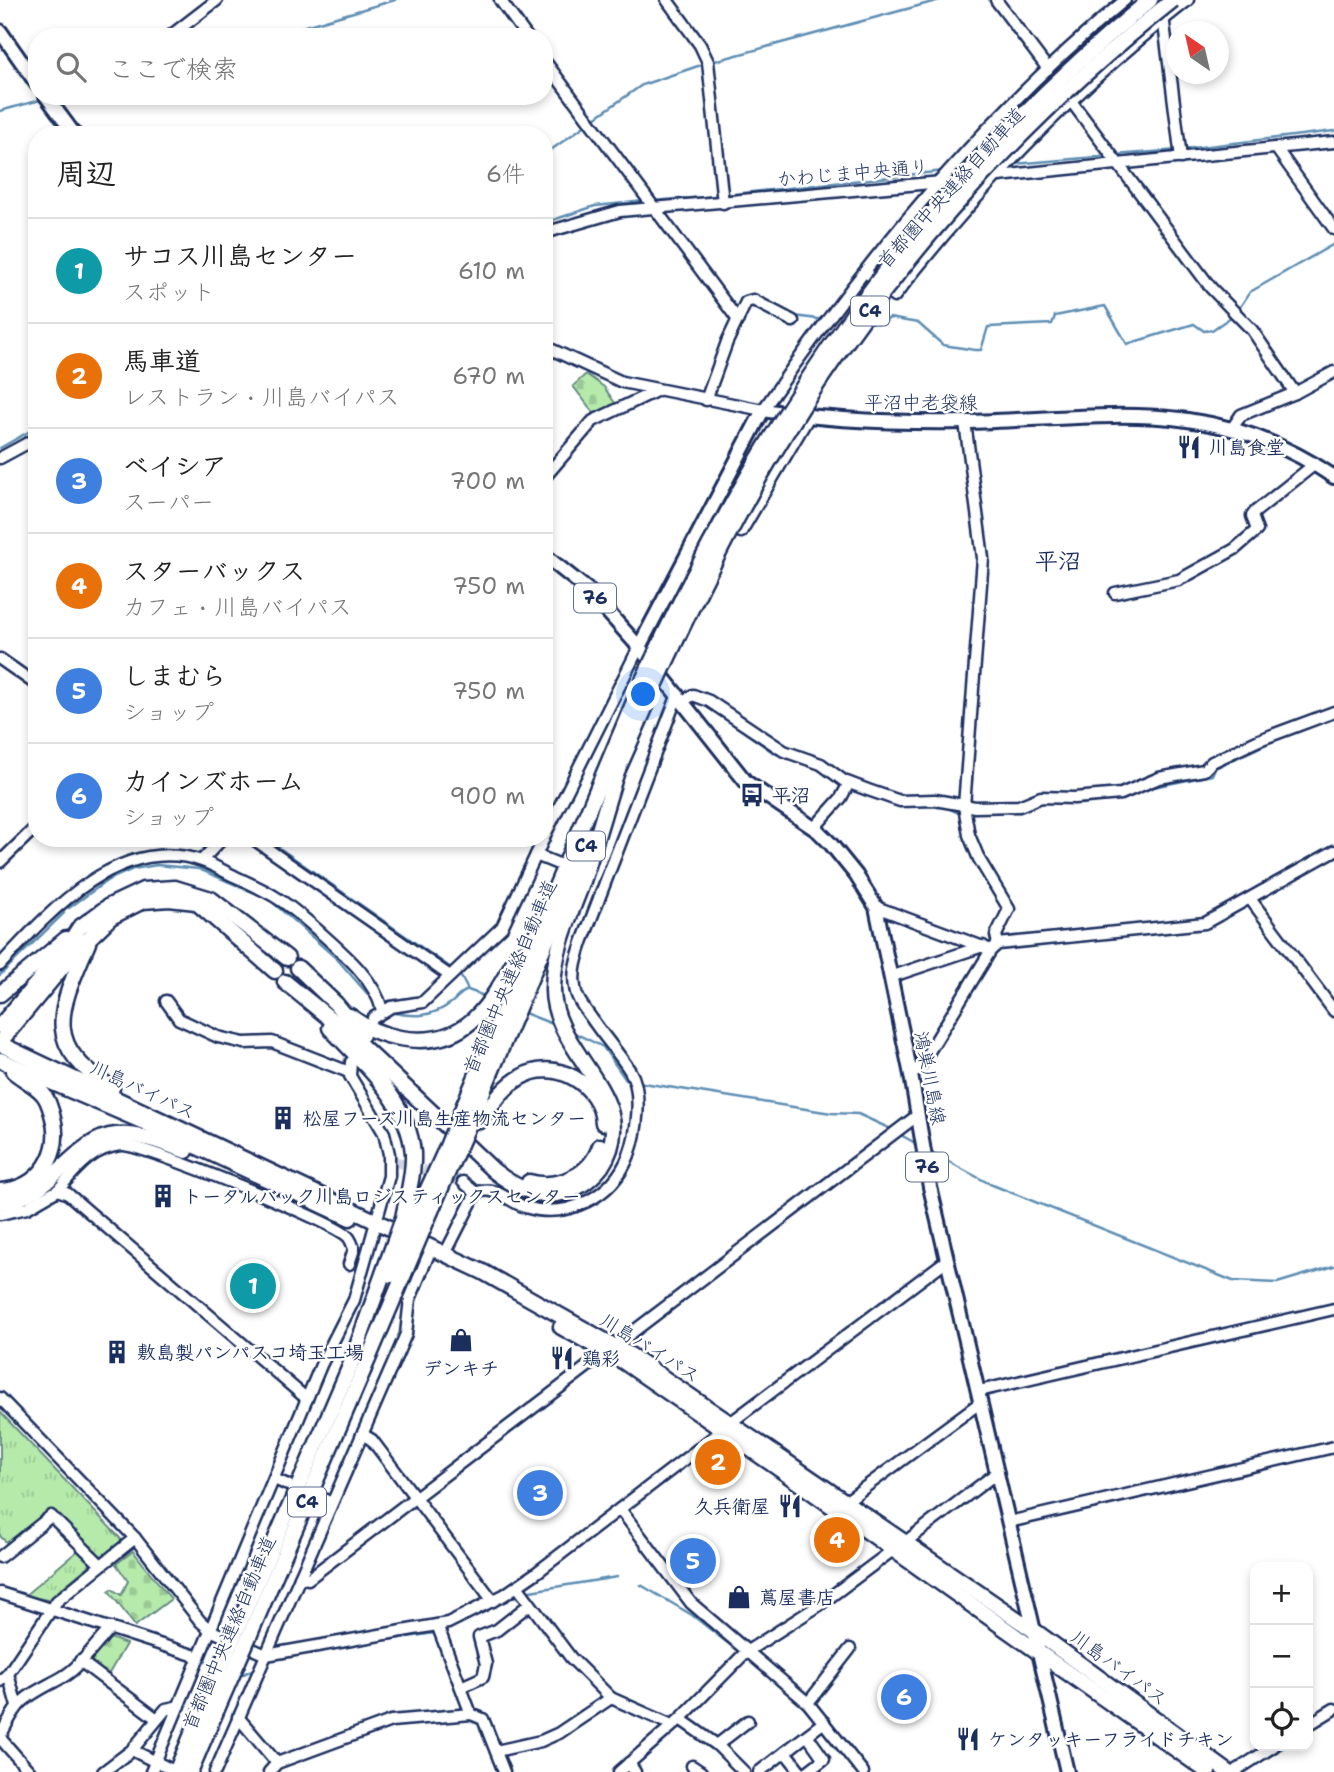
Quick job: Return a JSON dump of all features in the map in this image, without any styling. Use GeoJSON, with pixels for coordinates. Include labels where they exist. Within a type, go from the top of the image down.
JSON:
{"type":"FeatureCollection","features":[{"type":"Feature","properties":{"kind":"highway","name":"首都圏中央連絡自動車道"},"geometry":{"type":"LineString","coordinates":[[190,1772],[201,1730],[356,1368],[381,1329],[418,1225],[472,1114],[537,929],[575,871],[649,683],[726,509],[788,406],[850,316],[911,238],[984,154],[1060,79],[1150,0]]}},
{"type":"Feature","properties":{"kind":"highway","name":"首都圏中央連絡自動車道"},"geometry":{"type":"LineString","coordinates":[[511,1007],[575,871],[616,774],[649,683],[769,460],[818,384],[881,296],[959,202],[1030,126],[1173,0]]}},
{"type":"Feature","properties":{"kind":"highway"},"geometry":{"type":"LineString","coordinates":[[299,996],[350,1035],[494,1171],[513,1185],[551,1195],[576,1188],[596,1173],[608,1153],[613,1121],[606,1097],[561,1026],[553,990],[556,960],[575,871]]}},
{"type":"Feature","properties":{"kind":"highway"},"geometry":{"type":"LineString","coordinates":[[0,1043],[9,1021],[65,950],[109,906],[143,890],[175,888],[211,899],[287,958]]}},
{"type":"Feature","properties":{"kind":"highway"},"geometry":{"type":"LineString","coordinates":[[0,994],[85,932],[143,901],[169,899],[195,902],[275,971]]}},
{"type":"Feature","properties":{"kind":"highway"},"geometry":{"type":"LineString","coordinates":[[298,968],[356,1021],[386,1035],[436,1041],[471,1023],[486,1006],[526,938],[537,929]]}},
{"type":"Feature","properties":{"kind":"highway"},"geometry":{"type":"LineString","coordinates":[[85,932],[67,989],[60,1023],[63,1038],[80,1066],[138,1109]]}},
{"type":"Feature","properties":{"kind":"highway"},"geometry":{"type":"LineString","coordinates":[[285,982],[383,1084],[403,1118],[413,1154],[418,1225],[356,1368]]}},
{"type":"Feature","properties":{"kind":"highway"},"geometry":{"type":"LineString","coordinates":[[336,1004],[355,1029],[412,1083],[501,1166],[522,1180],[552,1184],[578,1175],[597,1154],[604,1133],[603,1117],[592,1094],[569,1074],[552,1070],[531,1072],[519,1077],[497,1097],[472,1114],[453,1156]]}},
{"type":"Feature","properties":{"kind":"highway","name":"川島バイパス"},"geometry":{"type":"LineString","coordinates":[[0,1043],[375,1225],[428,1256],[608,1348]]}},
{"type":"Feature","properties":{"kind":"highway"},"geometry":{"type":"LineString","coordinates":[[0,1060],[44,1095],[56,1126],[56,1144],[49,1163],[29,1184],[0,1191]]}},
{"type":"Feature","properties":{"kind":"highway","name":"川島バイパス"},"geometry":{"type":"LineString","coordinates":[[0,1060],[243,1170],[445,1254],[608,1348],[845,1502],[898,1547],[1036,1632],[1228,1772]]}},
{"type":"Feature","properties":{"kind":"highway"},"geometry":{"type":"LineString","coordinates":[[0,1202],[34,1193],[93,1143],[119,1134],[149,1138],[243,1170]]}},
{"type":"Feature","properties":{"kind":"highway","name":"川島バイパス"},"geometry":{"type":"LineString","coordinates":[[727,1427],[898,1547],[1125,1717],[1208,1772]]}},
{"type":"Feature","properties":{"kind":"highway","name":"首都圏中央連絡自動車道"},"geometry":{"type":"LineString","coordinates":[[174,1771],[201,1730]]}},
{"type":"Feature","properties":{"kind":"main road"},"geometry":{"type":"LineString","coordinates":[[0,31],[28,71]]}},
{"type":"Feature","properties":{"kind":"main road"},"geometry":{"type":"LineString","coordinates":[[53,105],[68,126]]}},
{"type":"Feature","properties":{"kind":"main road"},"geometry":{"type":"LineString","coordinates":[[639,647],[763,410]]}},
{"type":"Feature","properties":{"kind":"main road","name":"平沼中老袋線"},"geometry":{"type":"LineString","coordinates":[[763,410],[808,418],[871,423],[1127,415],[1178,418],[1233,427],[1315,464],[1334,477]]}},
{"type":"Feature","properties":{"kind":"main road","name":"鴻巣川島線"},"geometry":{"type":"LineString","coordinates":[[553,562],[588,590],[639,647],[746,782],[814,828],[844,859],[876,907],[947,1260],[1067,1772]]}},
{"type":"Feature","properties":{"kind":"street"},"geometry":{"type":"LineString","coordinates":[[181,28],[218,0]]}},
{"type":"Feature","properties":{"kind":"street"},"geometry":{"type":"LineString","coordinates":[[500,0],[520,28]]}},
{"type":"Feature","properties":{"kind":"street"},"geometry":{"type":"LineString","coordinates":[[667,0],[700,45],[708,62],[723,203]]}},
{"type":"Feature","properties":{"kind":"street"},"geometry":{"type":"LineString","coordinates":[[996,0],[1048,69]]}},
{"type":"Feature","properties":{"kind":"street"},"geometry":{"type":"LineString","coordinates":[[553,350],[621,382],[763,410],[866,272],[939,182],[1048,69],[1125,0]]}},
{"type":"Feature","properties":{"kind":"street"},"geometry":{"type":"LineString","coordinates":[[1161,0],[1181,158]]}},
{"type":"Feature","properties":{"kind":"street"},"geometry":{"type":"LineString","coordinates":[[866,272],[894,297],[937,242],[1072,101],[1164,18],[1188,0]]}},
{"type":"Feature","properties":{"kind":"street"},"geometry":{"type":"LineString","coordinates":[[553,72],[738,320]]}},
{"type":"Feature","properties":{"kind":"street"},"geometry":{"type":"LineString","coordinates":[[1072,101],[1211,288],[1252,330],[1295,393]]}},
{"type":"Feature","properties":{"kind":"street","name":"かわじま中央通り"},"geometry":{"type":"LineString","coordinates":[[553,230],[604,215],[656,209],[1334,142]]}},
{"type":"Feature","properties":{"kind":"street"},"geometry":{"type":"LineString","coordinates":[[1276,148],[1334,229]]}},
{"type":"Feature","properties":{"kind":"street"},"geometry":{"type":"LineString","coordinates":[[706,400],[748,300],[793,321]]}},
{"type":"Feature","properties":{"kind":"street"},"geometry":{"type":"LineString","coordinates":[[1233,427],[1241,415],[1295,393],[1334,372]]}},
{"type":"Feature","properties":{"kind":"street"},"geometry":{"type":"LineString","coordinates":[[553,468],[593,421],[656,391]]}},
{"type":"Feature","properties":{"kind":"street"},"geometry":{"type":"LineString","coordinates":[[707,514],[741,532],[808,418]]}},
{"type":"Feature","properties":{"kind":"street"},"geometry":{"type":"LineString","coordinates":[[911,1075],[919,1068],[991,947],[1009,909],[979,859],[970,835],[964,806],[983,558],[965,422]]}},
{"type":"Feature","properties":{"kind":"street"},"geometry":{"type":"LineString","coordinates":[[0,458],[28,443]]}},
{"type":"Feature","properties":{"kind":"street"},"geometry":{"type":"LineString","coordinates":[[1115,593],[1179,580],[1236,549],[1256,530],[1252,516],[1255,512],[1315,464]]}},
{"type":"Feature","properties":{"kind":"street"},"geometry":{"type":"LineString","coordinates":[[553,820],[639,647]]}},
{"type":"Feature","properties":{"kind":"street"},"geometry":{"type":"LineString","coordinates":[[0,659],[28,679]]}},
{"type":"Feature","properties":{"kind":"street"},"geometry":{"type":"LineString","coordinates":[[445,1254],[477,1193],[491,1189],[528,1208],[562,1210],[598,1196],[616,1180],[628,1157],[636,1113],[632,1073],[581,1003],[574,984],[578,956],[604,883],[680,698],[693,695],[709,701],[762,739],[784,751],[821,764],[848,785],[900,801],[935,800],[964,806],[1019,806],[1041,797],[1121,794],[1160,778],[1204,771],[1212,762],[1259,740],[1334,712]]}},
{"type":"Feature","properties":{"kind":"street"},"geometry":{"type":"LineString","coordinates":[[814,828],[848,785]]}},
{"type":"Feature","properties":{"kind":"street"},"geometry":{"type":"LineString","coordinates":[[0,862],[28,835]]}},
{"type":"Feature","properties":{"kind":"street"},"geometry":{"type":"LineString","coordinates":[[202,860],[214,847]]}},
{"type":"Feature","properties":{"kind":"street"},"geometry":{"type":"LineString","coordinates":[[265,847],[454,973]]}},
{"type":"Feature","properties":{"kind":"street"},"geometry":{"type":"LineString","coordinates":[[373,1018],[385,1009],[423,1002],[502,927],[540,847]]}},
{"type":"Feature","properties":{"kind":"street"},"geometry":{"type":"LineString","coordinates":[[890,977],[991,947],[1197,925],[1251,900],[1334,851]]}},
{"type":"Feature","properties":{"kind":"street"},"geometry":{"type":"LineString","coordinates":[[536,855],[604,883]]}},
{"type":"Feature","properties":{"kind":"street"},"geometry":{"type":"LineString","coordinates":[[0,965],[78,890],[115,867],[156,857],[202,860],[280,898],[353,964],[385,1009]]}},
{"type":"Feature","properties":{"kind":"street"},"geometry":{"type":"LineString","coordinates":[[1251,900],[1334,1011]]}},
{"type":"Feature","properties":{"kind":"street"},"geometry":{"type":"LineString","coordinates":[[876,907],[991,947]]}},
{"type":"Feature","properties":{"kind":"street"},"geometry":{"type":"LineString","coordinates":[[153,1768],[307,1399],[354,1300],[392,1161],[384,1133],[350,1067],[272,1042],[244,1043],[218,1037],[180,1019],[166,1001]]}},
{"type":"Feature","properties":{"kind":"street"},"geometry":{"type":"LineString","coordinates":[[300,1577],[308,1579],[608,1348],[918,1115]]}},
{"type":"Feature","properties":{"kind":"street"},"geometry":{"type":"LineString","coordinates":[[0,1214],[27,1208],[58,1190],[96,1152],[106,1147],[135,1146],[257,1193],[346,1234],[354,1249],[349,1264]]}},
{"type":"Feature","properties":{"kind":"street"},"geometry":{"type":"LineString","coordinates":[[463,1182],[477,1193]]}},
{"type":"Feature","properties":{"kind":"street"},"geometry":{"type":"LineString","coordinates":[[58,1190],[68,1194],[307,1399]]}},
{"type":"Feature","properties":{"kind":"street"},"geometry":{"type":"LineString","coordinates":[[215,1772],[406,1334],[410,1299],[428,1256]]}},
{"type":"Feature","properties":{"kind":"street"},"geometry":{"type":"LineString","coordinates":[[0,1398],[135,1538],[210,1630],[266,1655],[438,1627],[493,1601],[517,1586],[947,1260]]}},
{"type":"Feature","properties":{"kind":"street"},"geometry":{"type":"LineString","coordinates":[[845,1502],[980,1396],[1334,1309]]}},
{"type":"Feature","properties":{"kind":"street"},"geometry":{"type":"LineString","coordinates":[[362,1434],[372,1440],[493,1601]]}},
{"type":"Feature","properties":{"kind":"street"},"geometry":{"type":"LineString","coordinates":[[1009,1522],[1334,1447]]}},
{"type":"Feature","properties":{"kind":"street"},"geometry":{"type":"LineString","coordinates":[[619,1772],[632,1768],[746,1652],[818,1606],[998,1472]]}},
{"type":"Feature","properties":{"kind":"street"},"geometry":{"type":"LineString","coordinates":[[274,1479],[288,1485]]}},
{"type":"Feature","properties":{"kind":"street"},"geometry":{"type":"LineString","coordinates":[[318,1497],[332,1503]]}},
{"type":"Feature","properties":{"kind":"street"},"geometry":{"type":"LineString","coordinates":[[620,1508],[691,1603],[808,1703],[863,1772]]}},
{"type":"Feature","properties":{"kind":"street"},"geometry":{"type":"LineString","coordinates":[[0,1557],[51,1516],[101,1565]]}},
{"type":"Feature","properties":{"kind":"street"},"geometry":{"type":"LineString","coordinates":[[17,1706],[4,1677],[51,1609],[135,1538]]}},
{"type":"Feature","properties":{"kind":"street"},"geometry":{"type":"LineString","coordinates":[[517,1586],[571,1658],[611,1698],[676,1722],[717,1745],[744,1772]]}},
{"type":"Feature","properties":{"kind":"street"},"geometry":{"type":"LineString","coordinates":[[0,1593],[108,1631],[199,1657]]}},
{"type":"Feature","properties":{"kind":"street"},"geometry":{"type":"LineString","coordinates":[[461,1687],[483,1678],[486,1664],[479,1637],[497,1630],[530,1604]]}},
{"type":"Feature","properties":{"kind":"street"},"geometry":{"type":"LineString","coordinates":[[438,1627],[471,1714]]}},
{"type":"Feature","properties":{"kind":"street"},"geometry":{"type":"LineString","coordinates":[[30,1772],[0,1737],[17,1706],[47,1683],[62,1678],[108,1631]]}},
{"type":"Feature","properties":{"kind":"street"},"geometry":{"type":"LineString","coordinates":[[808,1703],[850,1649]]}},
{"type":"Feature","properties":{"kind":"street"},"geometry":{"type":"LineString","coordinates":[[80,1661],[157,1719]]}},
{"type":"Feature","properties":{"kind":"street"},"geometry":{"type":"LineString","coordinates":[[496,1751],[541,1741],[559,1733],[611,1698]]}},
{"type":"Feature","properties":{"kind":"street"},"geometry":{"type":"LineString","coordinates":[[103,1772],[132,1749],[166,1709],[180,1706]]}},
{"type":"Feature","properties":{"kind":"street"},"geometry":{"type":"LineString","coordinates":[[1313,1722],[1334,1709]]}},
{"type":"Feature","properties":{"kind":"street"},"geometry":{"type":"LineString","coordinates":[[269,1772],[277,1763],[391,1721],[471,1714],[483,1719],[504,1772]]}},
{"type":"Feature","properties":{"kind":"street"},"geometry":{"type":"LineString","coordinates":[[238,1717],[277,1763]]}},
{"type":"Feature","properties":{"kind":"street"},"geometry":{"type":"LineString","coordinates":[[717,1745],[748,1721]]}},
{"type":"Feature","properties":{"kind":"street"},"geometry":{"type":"LineString","coordinates":[[759,1772],[824,1722]]}},
{"type":"Feature","properties":{"kind":"street"},"geometry":{"type":"LineString","coordinates":[[807,1735],[824,1759],[807,1772]]}},
{"type":"Feature","properties":{"kind":"street"},"geometry":{"type":"LineString","coordinates":[[132,1749],[153,1768],[174,1771]]}},
{"type":"Feature","properties":{"kind":"street"},"geometry":{"type":"LineString","coordinates":[[1234,1772],[1266,1751]]}},
{"type":"Feature","properties":{"kind":"street"},"geometry":{"type":"LineString","coordinates":[[785,1752],[801,1772]]}},
{"type":"Feature","properties":{"kind":"green space"},"geometry":{"type":"Polygon","coordinates":[[[586,374],[604,387],[617,406],[596,416],[573,386],[586,374]]]}},
{"type":"Feature","properties":{"kind":"green space"},"geometry":{"type":"Polygon","coordinates":[[[0,1412],[121,1541],[102,1556],[94,1553],[58,1514],[47,1513],[9,1545],[0,1536],[0,1412]]]}},
{"type":"Feature","properties":{"kind":"green space"},"geometry":{"type":"Polygon","coordinates":[[[81,1548],[92,1563],[48,1600],[24,1596],[81,1548]]]}},
{"type":"Feature","properties":{"kind":"green space"},"geometry":{"type":"Polygon","coordinates":[[[133,1551],[171,1599],[135,1626],[109,1591],[112,1589],[121,1595],[128,1581],[116,1564],[133,1551]]]}},
{"type":"Feature","properties":{"kind":"green space"},"geometry":{"type":"Polygon","coordinates":[[[108,1637],[126,1644],[107,1677],[86,1662],[108,1637]]]}},
{"type":"Feature","properties":{"kind":"waterway"},"geometry":{"type":"LineString","coordinates":[[298,28],[395,0]]}},
{"type":"Feature","properties":{"kind":"waterway"},"geometry":{"type":"LineString","coordinates":[[711,62],[940,0]]}},
{"type":"Feature","properties":{"kind":"waterway"},"geometry":{"type":"LineString","coordinates":[[592,120],[642,85],[704,64]]}},
{"type":"Feature","properties":{"kind":"waterway"},"geometry":{"type":"LineString","coordinates":[[0,111],[28,103]]}},
{"type":"Feature","properties":{"kind":"waterway"},"geometry":{"type":"LineString","coordinates":[[553,149],[587,124]]}},
{"type":"Feature","properties":{"kind":"waterway"},"geometry":{"type":"LineString","coordinates":[[1184,149],[1334,131]]}},
{"type":"Feature","properties":{"kind":"waterway"},"geometry":{"type":"LineString","coordinates":[[1115,155],[1178,150]]}},
{"type":"Feature","properties":{"kind":"waterway"},"geometry":{"type":"LineString","coordinates":[[1014,164],[1108,156]]}},
{"type":"Feature","properties":{"kind":"waterway"},"geometry":{"type":"LineString","coordinates":[[725,195],[944,171]]}},
{"type":"Feature","properties":{"kind":"waterway"},"geometry":{"type":"LineString","coordinates":[[651,201],[718,196]]}},
{"type":"Feature","properties":{"kind":"waterway"},"geometry":{"type":"LineString","coordinates":[[553,220],[595,206],[645,201]]}},
{"type":"Feature","properties":{"kind":"waterway"},"geometry":{"type":"LineString","coordinates":[[1238,310],[1250,292],[1334,244]]}},
{"type":"Feature","properties":{"kind":"waterway"},"geometry":{"type":"LineString","coordinates":[[866,322],[884,324],[889,318],[918,323],[943,345],[981,350],[988,327],[1052,324],[1055,316],[1105,306],[1127,344],[1194,324],[1204,331],[1212,330],[1234,315]]}},
{"type":"Feature","properties":{"kind":"waterway"},"geometry":{"type":"LineString","coordinates":[[794,316],[825,320]]}},
{"type":"Feature","properties":{"kind":"waterway"},"geometry":{"type":"LineString","coordinates":[[0,448],[28,432]]}},
{"type":"Feature","properties":{"kind":"waterway"},"geometry":{"type":"LineString","coordinates":[[709,707],[774,753],[816,768],[838,782]]}},
{"type":"Feature","properties":{"kind":"waterway"},"geometry":{"type":"LineString","coordinates":[[1144,789],[1212,775],[1215,768],[1279,738],[1334,718]]}},
{"type":"Feature","properties":{"kind":"waterway"},"geometry":{"type":"LineString","coordinates":[[850,789],[899,807],[914,805]]}},
{"type":"Feature","properties":{"kind":"waterway"},"geometry":{"type":"LineString","coordinates":[[1055,802],[1082,804],[1121,798]]}},
{"type":"Feature","properties":{"kind":"waterway"},"geometry":{"type":"LineString","coordinates":[[994,811],[1020,812],[1045,801]]}},
{"type":"Feature","properties":{"kind":"waterway"},"geometry":{"type":"LineString","coordinates":[[944,806],[960,814],[973,810]]}},
{"type":"Feature","properties":{"kind":"waterway"},"geometry":{"type":"LineString","coordinates":[[278,847],[454,970]]}},
{"type":"Feature","properties":{"kind":"waterway"},"geometry":{"type":"LineString","coordinates":[[69,908],[108,880],[133,869],[157,865],[199,869],[269,899],[337,959],[378,1006]]}},
{"type":"Feature","properties":{"kind":"waterway"},"geometry":{"type":"LineString","coordinates":[[0,975],[64,913]]}},
{"type":"Feature","properties":{"kind":"waterway"},"geometry":{"type":"LineString","coordinates":[[459,973],[468,990],[487,997]]}},
{"type":"Feature","properties":{"kind":"waterway"},"geometry":{"type":"LineString","coordinates":[[390,1012],[406,1015],[429,1014],[444,1008],[468,990]]}},
{"type":"Feature","properties":{"kind":"waterway"},"geometry":{"type":"LineString","coordinates":[[522,1012],[555,1025]]}},
{"type":"Feature","properties":{"kind":"waterway"},"geometry":{"type":"LineString","coordinates":[[571,1031],[603,1047],[626,1080],[631,1081]]}},
{"type":"Feature","properties":{"kind":"waterway"},"geometry":{"type":"LineString","coordinates":[[637,1082],[831,1113],[858,1114],[893,1130]]}},
{"type":"Feature","properties":{"kind":"waterway"},"geometry":{"type":"LineString","coordinates":[[899,1134],[917,1144]]}},
{"type":"Feature","properties":{"kind":"waterway"},"geometry":{"type":"LineString","coordinates":[[929,1151],[990,1184],[1233,1281],[1277,1283],[1334,1266]]}},
{"type":"Feature","properties":{"kind":"waterway"},"geometry":{"type":"LineString","coordinates":[[524,1592],[617,1577]]}},
{"type":"Feature","properties":{"kind":"waterway"},"geometry":{"type":"LineString","coordinates":[[641,1585],[692,1615],[772,1678]]}},
{"type":"Feature","properties":{"kind":"waterway"},"geometry":{"type":"LineString","coordinates":[[442,1631],[518,1595]]}},
{"type":"Feature","properties":{"kind":"waterway"},"geometry":{"type":"LineString","coordinates":[[0,1599],[43,1612]]}},
{"type":"Feature","properties":{"kind":"waterway"},"geometry":{"type":"LineString","coordinates":[[56,1616],[103,1631]]}},
{"type":"Feature","properties":{"kind":"waterway"},"geometry":{"type":"LineString","coordinates":[[359,1644],[435,1633]]}},
{"type":"Feature","properties":{"kind":"waterway"},"geometry":{"type":"LineString","coordinates":[[274,1660],[335,1648]]}},
{"type":"Feature","properties":{"kind":"waterway"},"geometry":{"type":"LineString","coordinates":[[206,1662],[217,1667]]}},
{"type":"Feature","properties":{"kind":"waterway"},"geometry":{"type":"LineString","coordinates":[[236,1675],[252,1670]]}},
{"type":"Feature","properties":{"kind":"waterway"},"geometry":{"type":"LineString","coordinates":[[1313,1729],[1334,1715]]}},
{"type":"Feature","properties":{"kind":"waterway"},"geometry":{"type":"LineString","coordinates":[[1249,1769],[1278,1751]]}},
{"type":"Feature","properties":{"kind":"tunnel"},"geometry":{"type":"LineString","coordinates":[[394,1161],[463,1182]]}},
{"type":"Feature","properties":{"kind":"place","name":"川島食堂"},"geometry":{"type":"Point","coordinates":[1189,447]}},
{"type":"Feature","properties":{"kind":"place","name":"平沼"},"geometry":{"type":"Point","coordinates":[752,795]}},
{"type":"Feature","properties":{"kind":"place","name":"松屋フーズ川島生産物流センター"},"geometry":{"type":"Point","coordinates":[283,1118]}},
{"type":"Feature","properties":{"kind":"place","name":"トータルバック川島ロジスティックスセンター"},"geometry":{"type":"Point","coordinates":[163,1196]}},
{"type":"Feature","properties":{"kind":"place","name":"サコス川島センター"},"geometry":{"type":"Point","coordinates":[253,1286]}},
{"type":"Feature","properties":{"kind":"place","name":"デンキチ"},"geometry":{"type":"Point","coordinates":[461,1340]}},
{"type":"Feature","properties":{"kind":"place","name":"敷島製パンパスコ埼玉工場"},"geometry":{"type":"Point","coordinates":[117,1352]}},
{"type":"Feature","properties":{"kind":"place","name":"鶏彩"},"geometry":{"type":"Point","coordinates":[562,1358]}},
{"type":"Feature","properties":{"kind":"place","name":"馬車道"},"geometry":{"type":"Point","coordinates":[718,1462]}},
{"type":"Feature","properties":{"kind":"place","name":"ベイシア"},"geometry":{"type":"Point","coordinates":[540,1493]}},
{"type":"Feature","properties":{"kind":"place","name":"久兵衛屋"},"geometry":{"type":"Point","coordinates":[790,1506]}},
{"type":"Feature","properties":{"kind":"place","name":"スターバックス"},"geometry":{"type":"Point","coordinates":[837,1540]}},
{"type":"Feature","properties":{"kind":"place","name":"しまむら"},"geometry":{"type":"Point","coordinates":[693,1561]}},
{"type":"Feature","properties":{"kind":"place","name":"蔦屋書店"},"geometry":{"type":"Point","coordinates":[739,1597]}},
{"type":"Feature","properties":{"kind":"place","name":"カインズホーム"},"geometry":{"type":"Point","coordinates":[904,1697]}},
{"type":"Feature","properties":{"kind":"place","name":"ケンタッキーフライドチキン"},"geometry":{"type":"Point","coordinates":[968,1739]}},
{"type":"Feature","properties":{"kind":"district","name":"平沼"},"geometry":{"type":"Point","coordinates":[1058,561]}}]}
